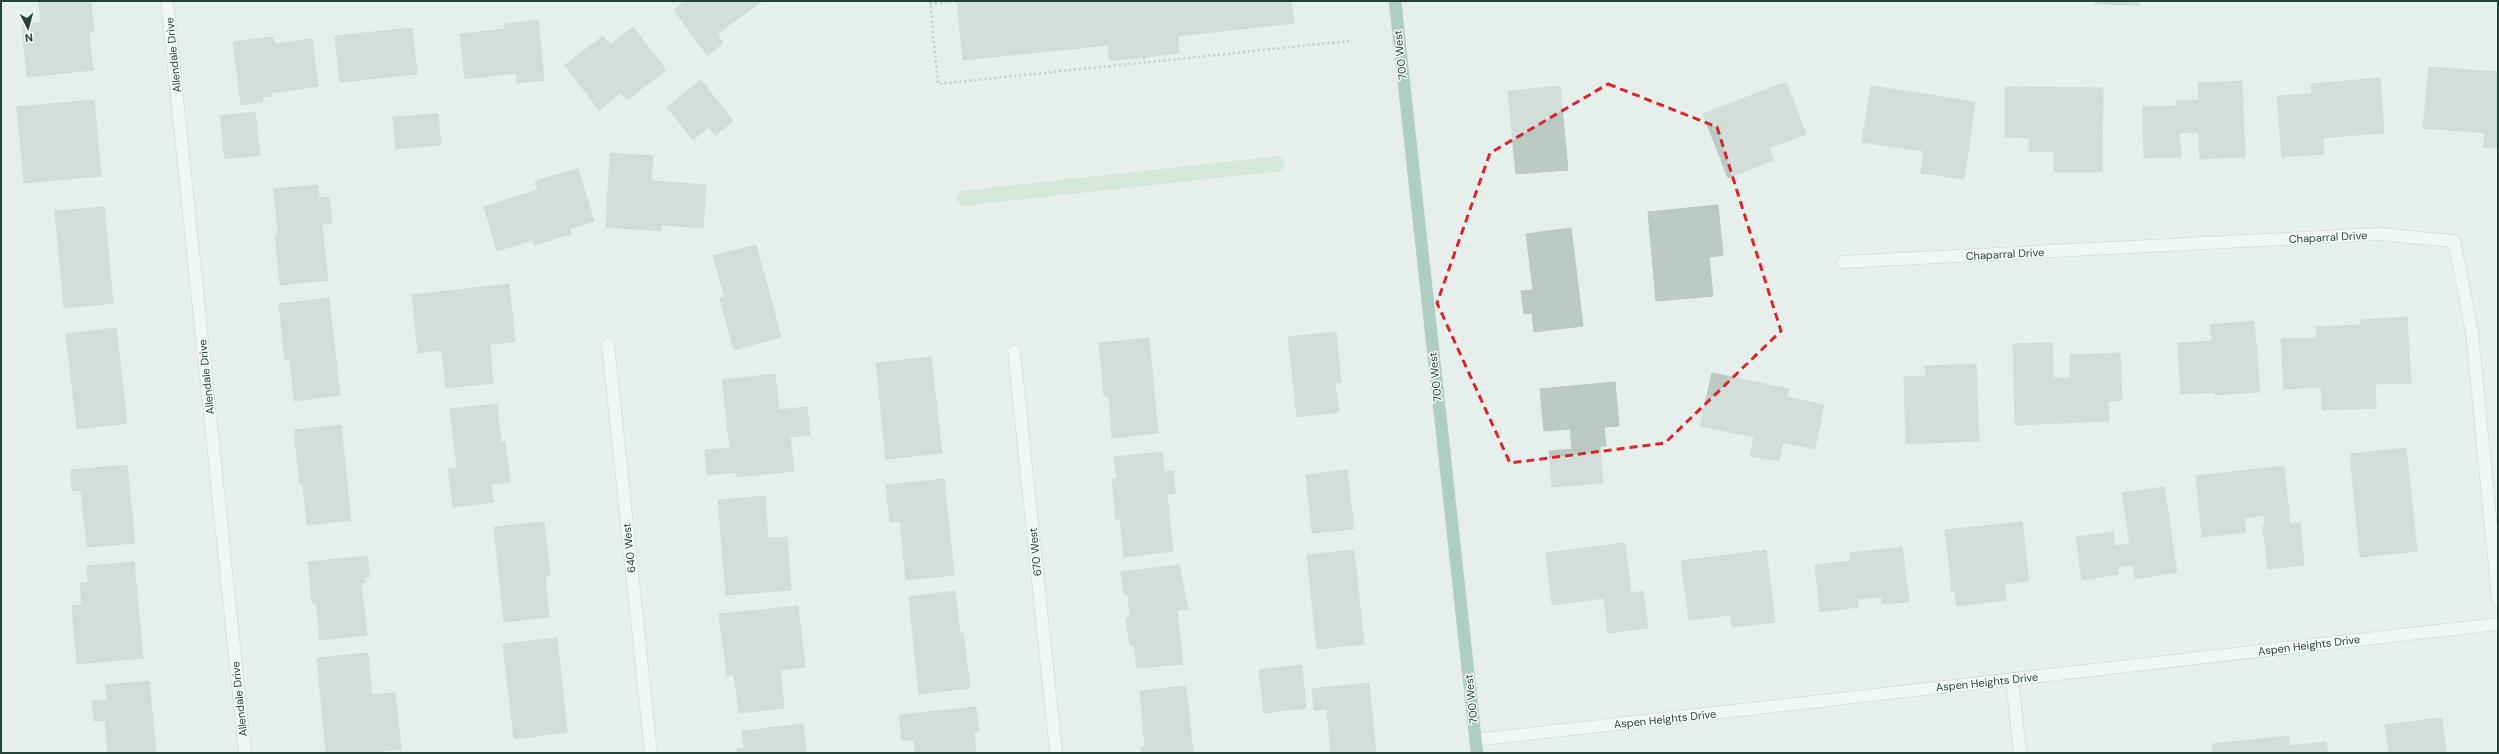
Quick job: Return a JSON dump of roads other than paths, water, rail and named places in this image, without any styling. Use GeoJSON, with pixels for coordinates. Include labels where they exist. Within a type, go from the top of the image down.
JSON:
{"type":"FeatureCollection","features":[{"type":"Feature","properties":{"kind":"main road","name":"700 West"},"geometry":{"type":"LineString","coordinates":[[1395,1],[1477,753]]}},
{"type":"Feature","properties":{"kind":"street","name":"Allendale Drive"},"geometry":{"type":"LineString","coordinates":[[167,1],[245,753]]}},
{"type":"Feature","properties":{"kind":"street","name":"Chaparral Drive"},"geometry":{"type":"LineString","coordinates":[[1843,262],[2379,234],[2454,242],[2472,332],[2498,599]]}},
{"type":"Feature","properties":{"kind":"street","name":"640 West"},"geometry":{"type":"LineString","coordinates":[[608,344],[651,753]]}},
{"type":"Feature","properties":{"kind":"street","name":"670 West"},"geometry":{"type":"LineString","coordinates":[[1014,350],[1056,753]]}},
{"type":"Feature","properties":{"kind":"street","name":"Aspen Heights Drive"},"geometry":{"type":"LineString","coordinates":[[1476,740],[2498,624]]}},
{"type":"Feature","properties":{"kind":"street"},"geometry":{"type":"LineString","coordinates":[[2012,679],[2020,753]]}}]}
